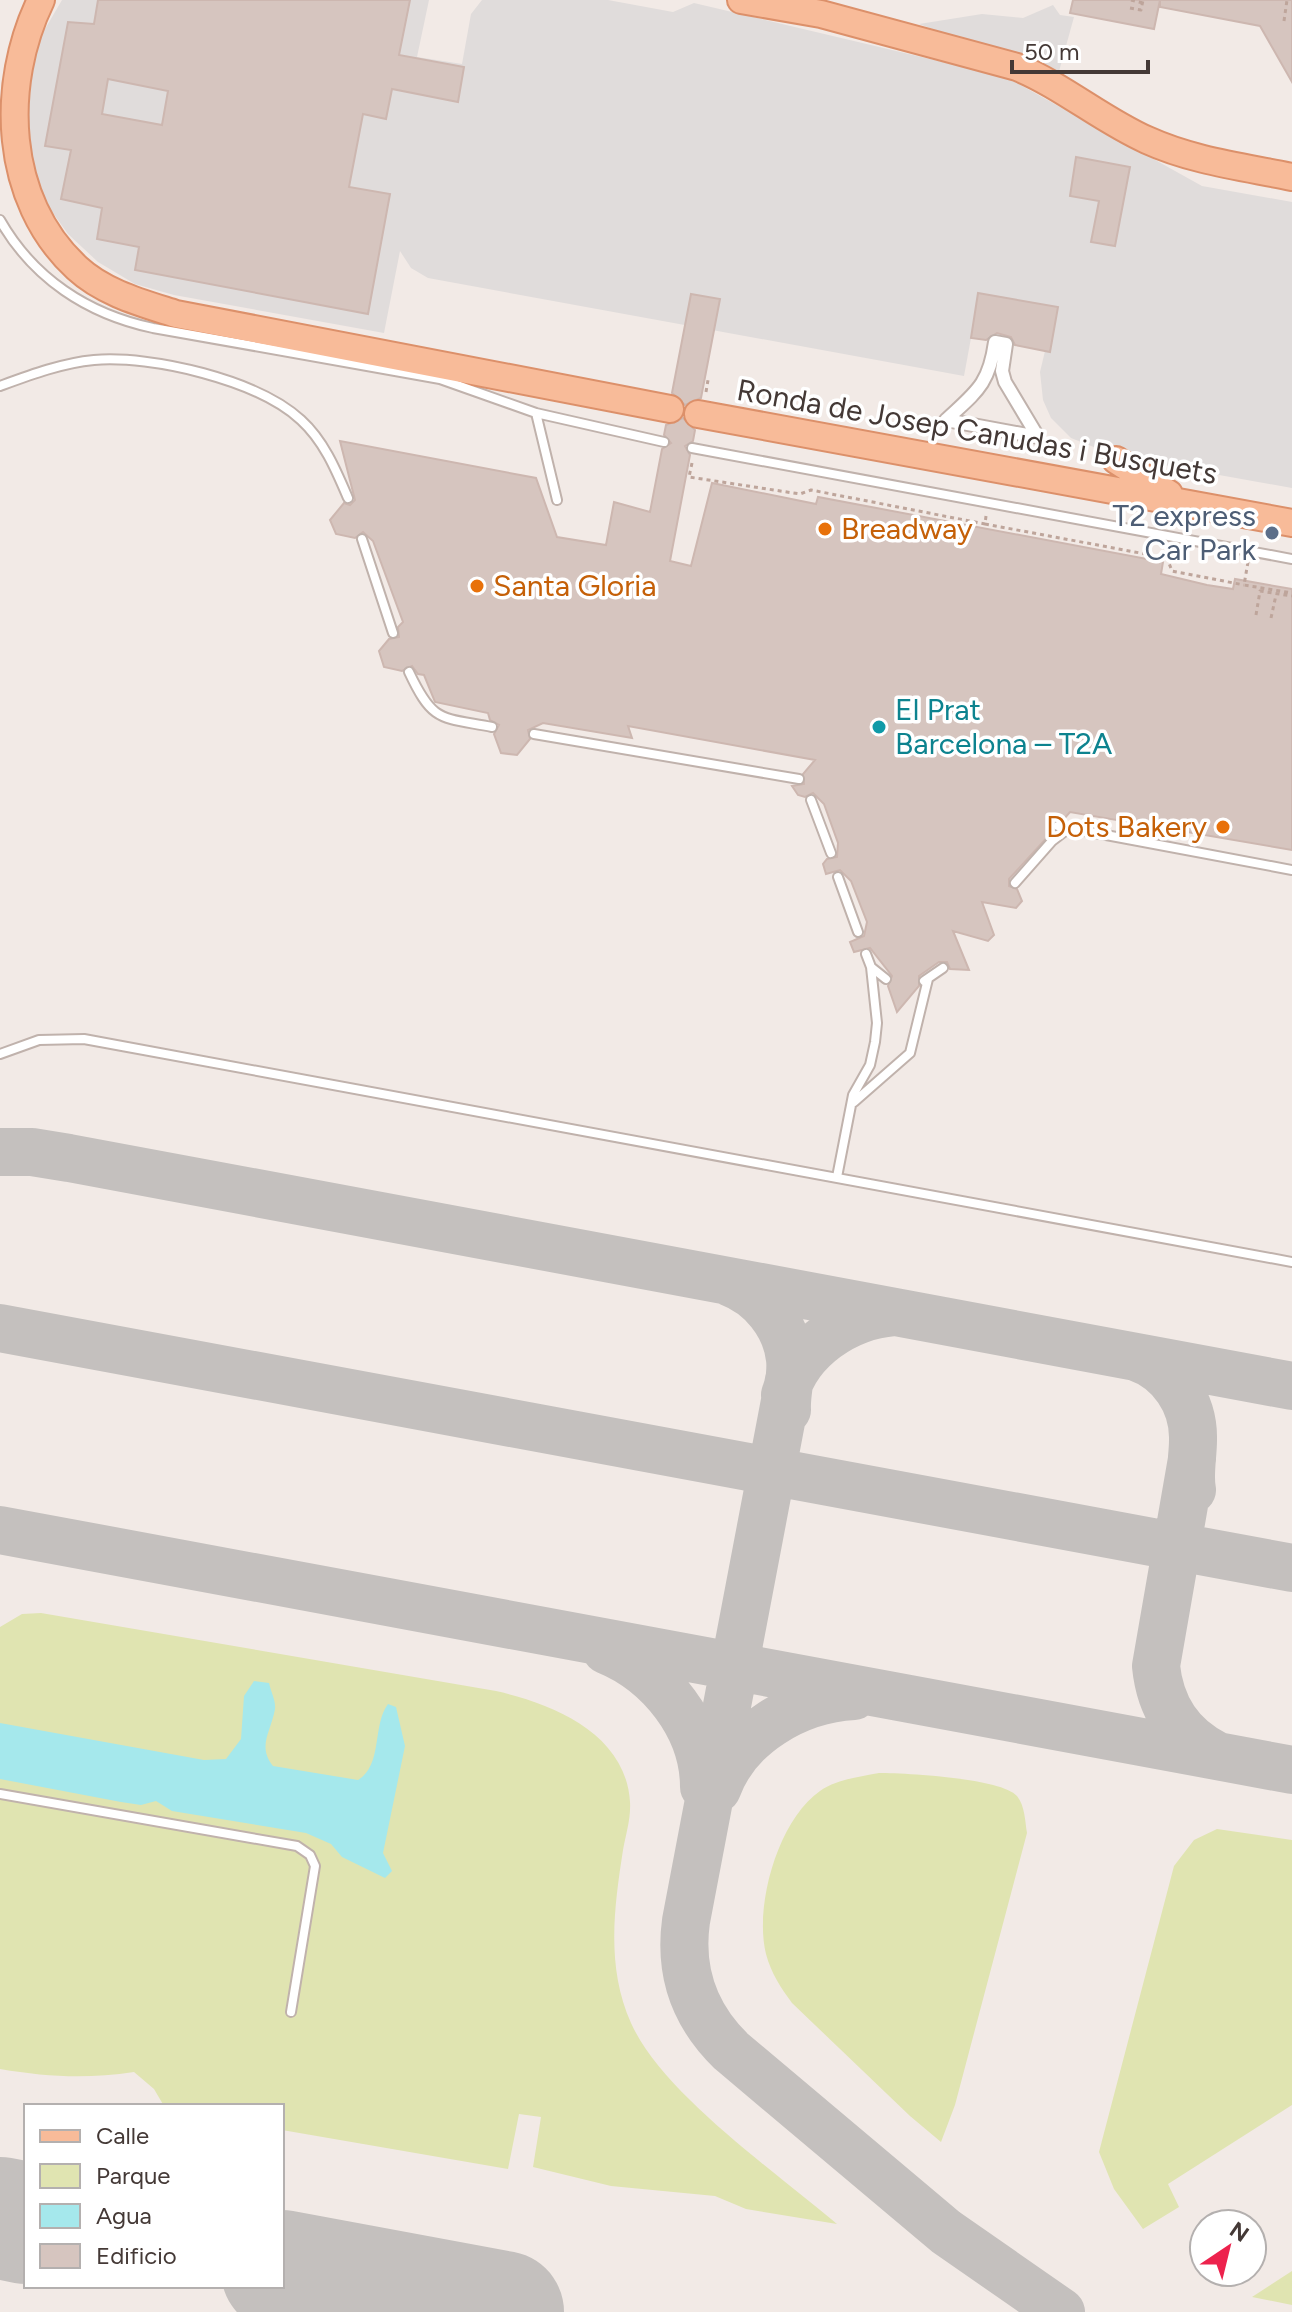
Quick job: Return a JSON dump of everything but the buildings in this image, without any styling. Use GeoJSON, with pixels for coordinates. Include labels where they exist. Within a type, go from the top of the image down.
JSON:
{"type":"FeatureCollection","features":[{"type":"Feature","properties":{"kind":"main road"},"geometry":{"type":"LineString","coordinates":[[41,0],[25,27],[9,89],[8,117],[20,175],[50,239],[79,270],[107,289],[176,314],[670,409]]}},
{"type":"Feature","properties":{"kind":"main road"},"geometry":{"type":"LineString","coordinates":[[741,0],[821,14],[1017,67],[1040,76],[1145,139],[1175,151],[1292,177]]}},
{"type":"Feature","properties":{"kind":"main road","name":"Ronda de Josep Canudas i Busquets"},"geometry":{"type":"LineString","coordinates":[[698,414],[1292,523]]}},
{"type":"Feature","properties":{"kind":"main road"},"geometry":{"type":"LineString","coordinates":[[1116,460],[1179,501]]}},
{"type":"Feature","properties":{"kind":"street"},"geometry":{"type":"LineString","coordinates":[[995,342],[1006,344],[1002,371],[1005,382],[1038,437],[946,420],[971,399],[989,376],[995,342]]}},
{"type":"Feature","properties":{"kind":"lane"},"geometry":{"type":"LineString","coordinates":[[0,220],[20,250],[43,275],[74,299],[113,317],[153,328],[440,379],[536,413],[664,442]]}},
{"type":"Feature","properties":{"kind":"lane"},"geometry":{"type":"LineString","coordinates":[[0,386],[67,364],[94,360],[207,373],[276,400],[303,421],[322,445],[348,498]]}},
{"type":"Feature","properties":{"kind":"lane"},"geometry":{"type":"LineString","coordinates":[[536,413],[557,500]]}},
{"type":"Feature","properties":{"kind":"lane"},"geometry":{"type":"LineString","coordinates":[[692,448],[1292,559]]}},
{"type":"Feature","properties":{"kind":"lane"},"geometry":{"type":"LineString","coordinates":[[362,539],[393,633]]}},
{"type":"Feature","properties":{"kind":"lane"},"geometry":{"type":"LineString","coordinates":[[409,672],[425,705],[433,713],[492,727]]}},
{"type":"Feature","properties":{"kind":"lane"},"geometry":{"type":"LineString","coordinates":[[534,734],[795,779]]}},
{"type":"Feature","properties":{"kind":"lane"},"geometry":{"type":"LineString","coordinates":[[811,800],[831,853]]}},
{"type":"Feature","properties":{"kind":"lane"},"geometry":{"type":"LineString","coordinates":[[1058,826],[1292,870]]}},
{"type":"Feature","properties":{"kind":"lane"},"geometry":{"type":"LineString","coordinates":[[1015,883],[1052,841],[1070,828]]}},
{"type":"Feature","properties":{"kind":"lane"},"geometry":{"type":"LineString","coordinates":[[838,877],[858,932]]}},
{"type":"Feature","properties":{"kind":"lane"},"geometry":{"type":"LineString","coordinates":[[837,1177],[856,1086],[872,1059],[875,1042],[877,1023],[871,967],[866,954]]}},
{"type":"Feature","properties":{"kind":"lane"},"geometry":{"type":"LineString","coordinates":[[871,967],[886,979]]}},
{"type":"Feature","properties":{"kind":"lane"},"geometry":{"type":"LineString","coordinates":[[850,1110],[859,1095],[910,1053],[925,980],[943,968]]}},
{"type":"Feature","properties":{"kind":"lane"},"geometry":{"type":"LineString","coordinates":[[0,1054],[39,1040],[84,1039],[1292,1262]]}},
{"type":"Feature","properties":{"kind":"lane"},"geometry":{"type":"LineString","coordinates":[[0,1794],[297,1846],[310,1855],[315,1866],[291,2012]]}},
{"type":"Feature","properties":{"kind":"path"},"geometry":{"type":"LineString","coordinates":[[1130,8],[1141,10],[1143,1],[1131,0]]}},
{"type":"Feature","properties":{"kind":"path"},"geometry":{"type":"LineString","coordinates":[[1284,21],[1287,0]]}},
{"type":"Feature","properties":{"kind":"path"},"geometry":{"type":"LineString","coordinates":[[755,492],[756,486]]}},
{"type":"Feature","properties":{"kind":"path"},"geometry":{"type":"LineString","coordinates":[[1250,551],[1244,585],[1292,594]]}},
{"type":"Feature","properties":{"kind":"path"},"geometry":{"type":"LineString","coordinates":[[1207,585],[1208,578]]}},
{"type":"Feature","properties":{"kind":"path"},"geometry":{"type":"LineString","coordinates":[[1256,615],[1260,591],[1292,594]]}},
{"type":"Feature","properties":{"kind":"path"},"geometry":{"type":"LineString","coordinates":[[1271,618],[1276,593]]}},
{"type":"Feature","properties":{"kind":"green space"},"geometry":{"type":"Polygon","coordinates":[[[41,1613],[496,1691],[541,1704],[583,1726],[601,1740],[616,1758],[625,1778],[630,1802],[614,1937],[618,1980],[631,2023],[668,2077],[694,2104],[837,2224],[746,2209],[715,2196],[611,2186],[533,2167],[541,2117],[519,2114],[508,2169],[284,2130],[284,2104],[163,2104],[154,2089],[134,2072],[67,2076],[0,2069],[0,1627],[22,1614],[41,1613]]]}},
{"type":"Feature","properties":{"kind":"green space"},"geometry":{"type":"Polygon","coordinates":[[[879,1773],[952,1778],[992,1785],[1017,1796],[1024,1814],[1027,1833],[955,2105],[941,2142],[792,2003],[777,1980],[766,1954],[763,1912],[767,1889],[781,1843],[792,1822],[805,1804],[827,1787],[879,1773]]]}},
{"type":"Feature","properties":{"kind":"green space"},"geometry":{"type":"Polygon","coordinates":[[[1217,1829],[1292,1840],[1292,2105],[1168,2184],[1179,2207],[1143,2229],[1114,2189],[1099,2152],[1174,1866],[1194,1840],[1217,1829]]]}},
{"type":"Feature","properties":{"kind":"green space"},"geometry":{"type":"Polygon","coordinates":[[[1292,2271],[1292,2305],[1252,2297],[1292,2271]]]}},
{"type":"Feature","properties":{"kind":"shaded area"},"geometry":{"type":"Polygon","coordinates":[[[62,0],[429,0],[417,57],[462,64],[471,14],[482,0],[608,0],[673,12],[694,3],[1006,77],[1202,186],[1292,202],[1292,488],[1119,457],[1071,438],[1051,418],[1043,400],[1040,372],[1045,351],[995,342],[971,338],[964,376],[428,278],[411,268],[400,251],[384,333],[174,295],[135,284],[98,262],[68,234],[43,199],[25,143],[27,77],[38,41],[62,0]]]}},
{"type":"Feature","properties":{"kind":"shaded area"},"geometry":{"type":"Polygon","coordinates":[[[1053,5],[1060,15],[1074,17],[1058,75],[919,24],[982,14],[1023,18],[1053,5]]]}},
{"type":"Feature","properties":{"kind":"water"},"geometry":{"type":"Polygon","coordinates":[[[254,1681],[269,1683],[274,1700],[275,1709],[266,1739],[266,1752],[273,1766],[358,1780],[371,1765],[383,1713],[388,1704],[396,1707],[405,1746],[383,1853],[392,1871],[385,1878],[342,1857],[331,1844],[306,1833],[172,1811],[156,1801],[141,1805],[0,1779],[0,1723],[204,1760],[226,1759],[241,1739],[244,1696],[254,1681]]]}},
{"type":"Feature","properties":{"kind":"taxiway"},"geometry":{"type":"LineString","coordinates":[[0,1152],[32,1152],[69,1158],[1292,1386]]}},
{"type":"Feature","properties":{"kind":"taxiway"},"geometry":{"type":"LineString","coordinates":[[729,1282],[761,1302],[783,1334],[790,1365],[787,1410]]}},
{"type":"Feature","properties":{"kind":"taxiway"},"geometry":{"type":"LineString","coordinates":[[785,1395],[801,1363],[826,1337],[859,1320],[894,1312]]}},
{"type":"Feature","properties":{"kind":"taxiway"},"geometry":{"type":"LineString","coordinates":[[0,1328],[1292,1568]]}},
{"type":"Feature","properties":{"kind":"taxiway"},"geometry":{"type":"LineString","coordinates":[[1136,1357],[1160,1370],[1185,1401],[1192,1426],[1192,1490]]}},
{"type":"Feature","properties":{"kind":"taxiway"},"geometry":{"type":"LineString","coordinates":[[789,1380],[686,1921],[687,1975],[707,2023],[731,2051],[946,2232],[1061,2312]]}},
{"type":"Feature","properties":{"kind":"taxiway"},"geometry":{"type":"LineString","coordinates":[[1192,1459],[1156,1666],[1162,1694],[1174,1719],[1192,1739],[1216,1755]]}},
{"type":"Feature","properties":{"kind":"taxiway"},"geometry":{"type":"LineString","coordinates":[[0,1530],[1292,1770]]}},
{"type":"Feature","properties":{"kind":"taxiway"},"geometry":{"type":"LineString","coordinates":[[606,1650],[644,1672],[675,1704],[696,1743],[704,1787]]}},
{"type":"Feature","properties":{"kind":"taxiway"},"geometry":{"type":"LineString","coordinates":[[717,1789],[726,1769],[739,1752],[772,1723],[811,1704],[854,1696]]}},
{"type":"Feature","properties":{"kind":"runway"},"geometry":{"type":"LineString","coordinates":[[0,2218],[24,2223]]}},
{"type":"Feature","properties":{"kind":"runway"},"geometry":{"type":"LineString","coordinates":[[284,2271],[503,2312]]}},
{"type":"Feature","properties":{"kind":"place","name":"Breadway"},"geometry":{"type":"Point","coordinates":[825,529]}},
{"type":"Feature","properties":{"kind":"place","name":"T2 express Car Park"},"geometry":{"type":"Point","coordinates":[1272,533]}},
{"type":"Feature","properties":{"kind":"place","name":"Santa Gloria"},"geometry":{"type":"Point","coordinates":[477,586]}},
{"type":"Feature","properties":{"kind":"place","name":"El Prat Barcelona – T2A"},"geometry":{"type":"Point","coordinates":[879,727]}},
{"type":"Feature","properties":{"kind":"place","name":"Dots Bakery"},"geometry":{"type":"Point","coordinates":[1223,827]}}]}
